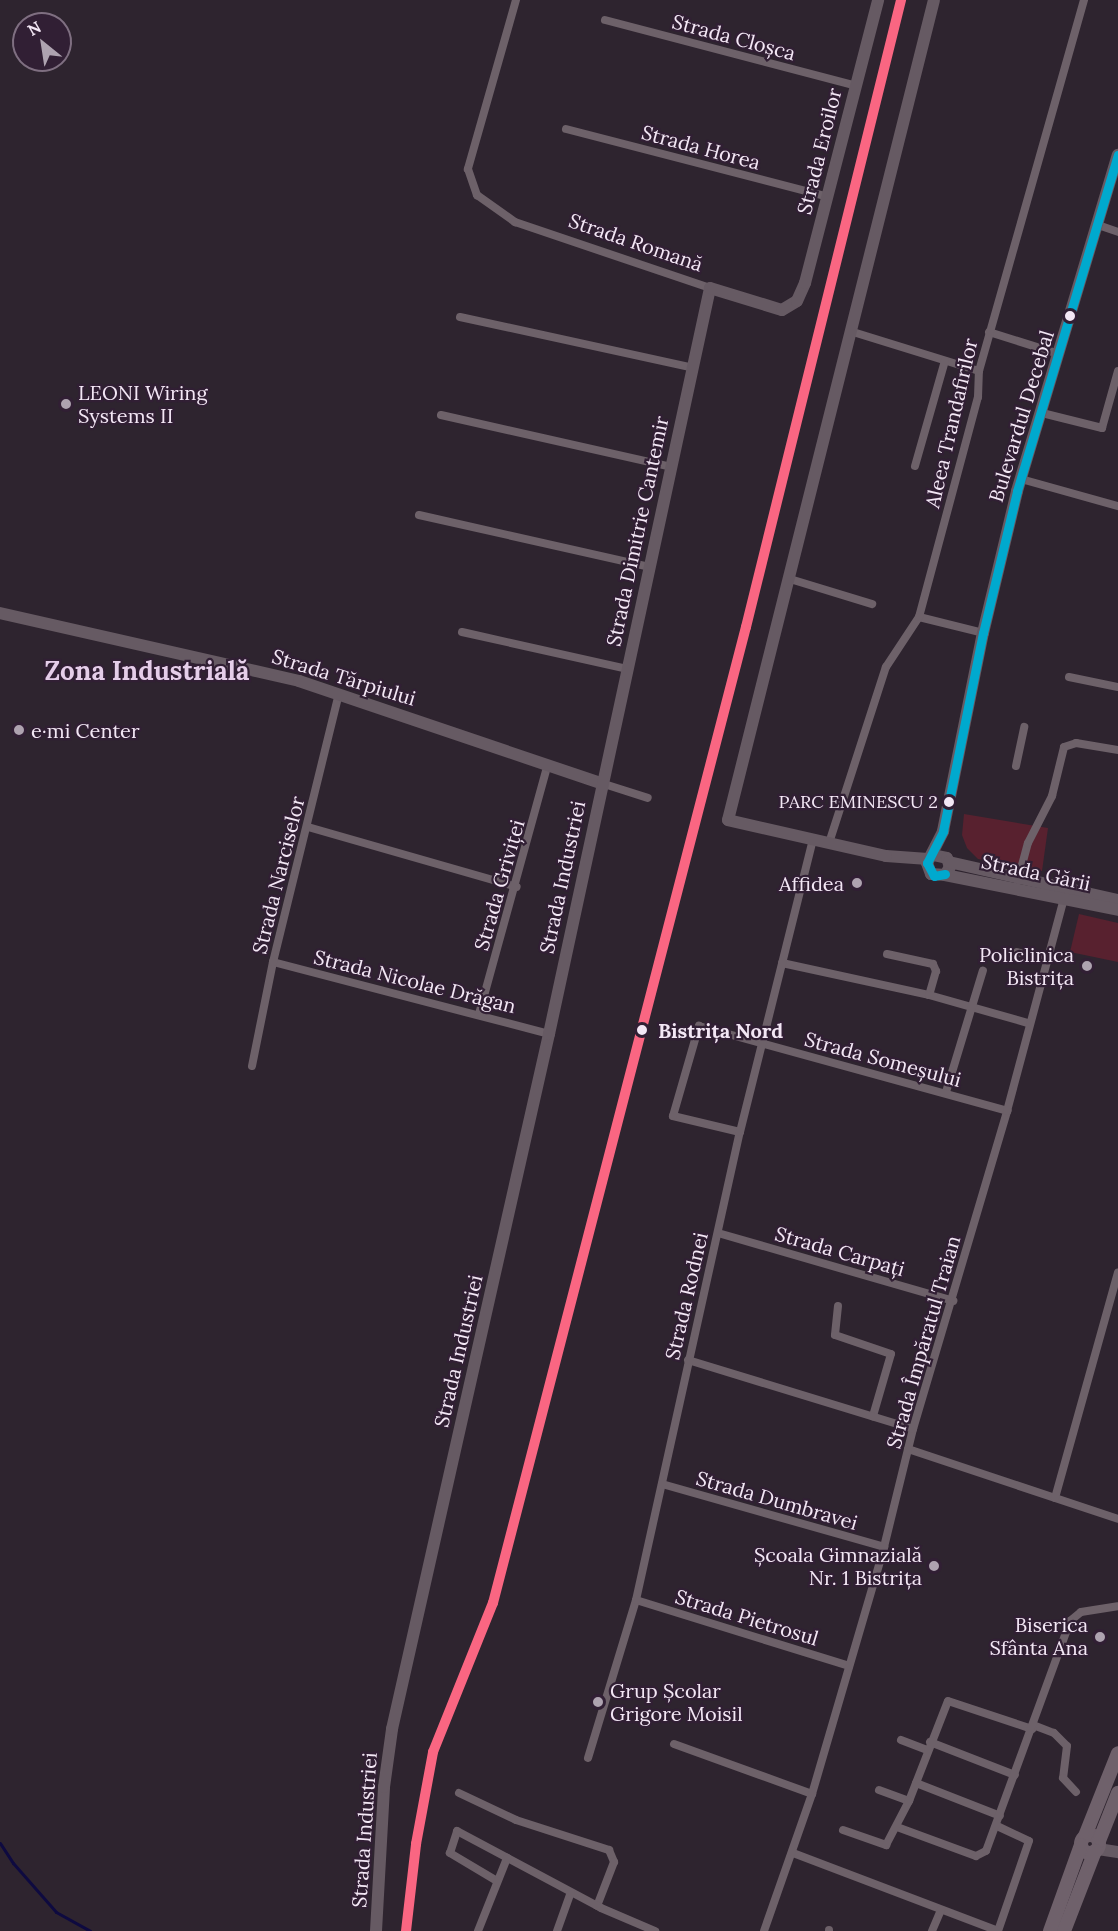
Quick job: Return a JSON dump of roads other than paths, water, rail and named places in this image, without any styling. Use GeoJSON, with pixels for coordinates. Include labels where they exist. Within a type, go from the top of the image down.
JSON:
{"type":"FeatureCollection","features":[{"type":"Feature","properties":{"kind":"main road"},"geometry":{"type":"LineString","coordinates":[[1064,1931],[1093,1844],[1118,1754]]}},
{"type":"Feature","properties":{"kind":"main road"},"geometry":{"type":"LineString","coordinates":[[1050,1931],[1118,1794]]}},
{"type":"Feature","properties":{"kind":"street","name":"Strada Romană"},"geometry":{"type":"LineString","coordinates":[[516,0],[468,169],[477,195],[515,222],[765,306],[790,308]]}},
{"type":"Feature","properties":{"kind":"street","name":"Strada Eroilor"},"geometry":{"type":"LineString","coordinates":[[790,308],[805,283],[878,0]]}},
{"type":"Feature","properties":{"kind":"street"},"geometry":{"type":"LineString","coordinates":[[872,604],[790,579],[934,0]]}},
{"type":"Feature","properties":{"kind":"street","name":"Aleea Trandafirilor"},"geometry":{"type":"LineString","coordinates":[[829,843],[886,667],[919,617],[978,397],[978,371],[1084,0]]}},
{"type":"Feature","properties":{"kind":"street","name":"Strada Cloșca"},"geometry":{"type":"LineString","coordinates":[[605,20],[856,86]]}},
{"type":"Feature","properties":{"kind":"street","name":"Strada Horea"},"geometry":{"type":"LineString","coordinates":[[566,129],[828,196]]}},
{"type":"Feature","properties":{"kind":"street","name":"Bulevardul Decebal"},"geometry":{"type":"LineString","coordinates":[[938,863],[942,831],[983,633],[1021,479],[1118,155]]}},
{"type":"Feature","properties":{"kind":"street"},"geometry":{"type":"LineString","coordinates":[[1098,225],[1118,232]]}},
{"type":"Feature","properties":{"kind":"street","name":"Strada Dimitrie Cantemir"},"geometry":{"type":"LineString","coordinates":[[601,783],[710,288]]}},
{"type":"Feature","properties":{"kind":"street"},"geometry":{"type":"LineString","coordinates":[[460,317],[693,368]]}},
{"type":"Feature","properties":{"kind":"street"},"geometry":{"type":"LineString","coordinates":[[853,332],[978,371]]}},
{"type":"Feature","properties":{"kind":"street"},"geometry":{"type":"LineString","coordinates":[[989,332],[1059,354]]}},
{"type":"Feature","properties":{"kind":"street"},"geometry":{"type":"LineString","coordinates":[[915,466],[945,361]]}},
{"type":"Feature","properties":{"kind":"street"},"geometry":{"type":"LineString","coordinates":[[1042,413],[1102,428],[1118,371]]}},
{"type":"Feature","properties":{"kind":"street"},"geometry":{"type":"LineString","coordinates":[[441,415],[671,467]]}},
{"type":"Feature","properties":{"kind":"street"},"geometry":{"type":"LineString","coordinates":[[1021,479],[1118,506]]}},
{"type":"Feature","properties":{"kind":"street"},"geometry":{"type":"LineString","coordinates":[[419,515],[649,567]]}},
{"type":"Feature","properties":{"kind":"street","name":"Strada Gării"},"geometry":{"type":"LineString","coordinates":[[790,579],[728,820],[901,859],[938,863],[1118,900]]}},
{"type":"Feature","properties":{"kind":"street","name":"Strada Tărpiului"},"geometry":{"type":"LineString","coordinates":[[0,613],[339,693],[601,783]]}},
{"type":"Feature","properties":{"kind":"street"},"geometry":{"type":"LineString","coordinates":[[919,617],[983,633]]}},
{"type":"Feature","properties":{"kind":"street"},"geometry":{"type":"LineString","coordinates":[[462,632],[627,669]]}},
{"type":"Feature","properties":{"kind":"street"},"geometry":{"type":"LineString","coordinates":[[1069,677],[1118,687]]}},
{"type":"Feature","properties":{"kind":"street","name":"Strada Narciselor"},"geometry":{"type":"LineString","coordinates":[[252,1066],[273,962],[308,827],[339,693]]}},
{"type":"Feature","properties":{"kind":"street"},"geometry":{"type":"LineString","coordinates":[[1016,766],[1024,727]]}},
{"type":"Feature","properties":{"kind":"street"},"geometry":{"type":"LineString","coordinates":[[1018,880],[1028,843],[1052,796],[1068,745],[1118,750]]}},
{"type":"Feature","properties":{"kind":"street","name":"Strada Griviței"},"geometry":{"type":"LineString","coordinates":[[479,1014],[517,887],[548,764]]}},
{"type":"Feature","properties":{"kind":"street"},"geometry":{"type":"LineString","coordinates":[[601,783],[648,798]]}},
{"type":"Feature","properties":{"kind":"street","name":"Strada Industriei"},"geometry":{"type":"LineString","coordinates":[[376,1931],[384,1787],[392,1729],[549,1034],[601,783]]}},
{"type":"Feature","properties":{"kind":"street"},"geometry":{"type":"LineString","coordinates":[[308,827],[517,887]]}},
{"type":"Feature","properties":{"kind":"street","name":"Strada Rodnei"},"geometry":{"type":"LineString","coordinates":[[588,1758],[636,1600],[740,1132],[813,839]]}},
{"type":"Feature","properties":{"kind":"street","name":"Strada Gării"},"geometry":{"type":"LineString","coordinates":[[938,863],[1064,898],[1118,910]]}},
{"type":"Feature","properties":{"kind":"street","name":"Strada Împăratul Traian"},"geometry":{"type":"LineString","coordinates":[[764,1931],[812,1794],[884,1547],[913,1429],[953,1301],[1064,898]]}},
{"type":"Feature","properties":{"kind":"street"},"geometry":{"type":"LineString","coordinates":[[1017,952],[1047,960]]}},
{"type":"Feature","properties":{"kind":"street"},"geometry":{"type":"LineString","coordinates":[[887,954],[933,964],[936,971],[929,996]]}},
{"type":"Feature","properties":{"kind":"street","name":"Strada Nicolae Drăgan"},"geometry":{"type":"LineString","coordinates":[[273,962],[549,1034]]}},
{"type":"Feature","properties":{"kind":"street"},"geometry":{"type":"LineString","coordinates":[[782,963],[929,996],[1028,1023]]}},
{"type":"Feature","properties":{"kind":"street"},"geometry":{"type":"LineString","coordinates":[[946,1092],[983,970]]}},
{"type":"Feature","properties":{"kind":"street","name":"Strada Someșului"},"geometry":{"type":"LineString","coordinates":[[740,1132],[673,1116],[699,1026],[946,1092],[1007,1111]]}},
{"type":"Feature","properties":{"kind":"street","name":"Strada Carpați"},"geometry":{"type":"LineString","coordinates":[[718,1233],[953,1301]]}},
{"type":"Feature","properties":{"kind":"street"},"geometry":{"type":"LineString","coordinates":[[1055,1498],[1118,1273]]}},
{"type":"Feature","properties":{"kind":"street"},"geometry":{"type":"LineString","coordinates":[[838,1306],[835,1335],[891,1354],[873,1416]]}},
{"type":"Feature","properties":{"kind":"street"},"geometry":{"type":"LineString","coordinates":[[688,1360],[913,1429]]}},
{"type":"Feature","properties":{"kind":"street"},"geometry":{"type":"LineString","coordinates":[[908,1449],[1118,1519]]}},
{"type":"Feature","properties":{"kind":"street","name":"Strada Dumbravei"},"geometry":{"type":"LineString","coordinates":[[662,1484],[884,1547]]}},
{"type":"Feature","properties":{"kind":"street","name":"Strada Pietrosul"},"geometry":{"type":"LineString","coordinates":[[636,1600],[849,1666]]}},
{"type":"Feature","properties":{"kind":"street"},"geometry":{"type":"LineString","coordinates":[[897,1827],[976,1856],[986,1851],[1070,1622],[1081,1612],[1118,1606]]}},
{"type":"Feature","properties":{"kind":"street"},"geometry":{"type":"LineString","coordinates":[[843,1830],[883,1846],[897,1827],[909,1801],[945,1703],[950,1700],[1054,1733],[1068,1746],[1063,1778],[1076,1792]]}},
{"type":"Feature","properties":{"kind":"street"},"geometry":{"type":"LineString","coordinates":[[901,1740],[929,1746],[1015,1775]]}},
{"type":"Feature","properties":{"kind":"street"},"geometry":{"type":"LineString","coordinates":[[674,1744],[812,1794]]}},
{"type":"Feature","properties":{"kind":"street"},"geometry":{"type":"LineString","coordinates":[[916,1783],[1000,1816]]}},
{"type":"Feature","properties":{"kind":"street"},"geometry":{"type":"LineString","coordinates":[[879,1790],[909,1801]]}},
{"type":"Feature","properties":{"kind":"street"},"geometry":{"type":"LineString","coordinates":[[459,1793],[516,1820],[609,1850],[614,1862],[597,1906]]}},
{"type":"Feature","properties":{"kind":"street"},"geometry":{"type":"LineString","coordinates":[[793,1853],[998,1931],[1029,1841],[997,1826]]}},
{"type":"Feature","properties":{"kind":"street"},"geometry":{"type":"LineString","coordinates":[[497,1881],[450,1853],[457,1831],[597,1906],[653,1930]]}},
{"type":"Feature","properties":{"kind":"street"},"geometry":{"type":"LineString","coordinates":[[1093,1844],[1116,1852]]}},
{"type":"Feature","properties":{"kind":"street"},"geometry":{"type":"LineString","coordinates":[[478,1931],[507,1858]]}},
{"type":"Feature","properties":{"kind":"street"},"geometry":{"type":"LineString","coordinates":[[557,1931],[571,1892]]}},
{"type":"Feature","properties":{"kind":"street"},"geometry":{"type":"LineString","coordinates":[[932,1931],[941,1910]]}},
{"type":"Feature","properties":{"kind":"waterway"},"geometry":{"type":"LineString","coordinates":[[0,1843],[13,1863],[56,1912],[90,1931]]}},
{"type":"Feature","properties":{"kind":"railway"},"geometry":{"type":"LineString","coordinates":[[493,1603],[746,627],[901,0]]}},
{"type":"Feature","properties":{"kind":"place","name":"LEONI Wiring Systems II"},"geometry":{"type":"Point","coordinates":[66,404]}},
{"type":"Feature","properties":{"kind":"place","name":"e·mi Center"},"geometry":{"type":"Point","coordinates":[19,730]}},
{"type":"Feature","properties":{"kind":"place","name":"PARC EMINESCU 2"},"geometry":{"type":"Point","coordinates":[949,802]}},
{"type":"Feature","properties":{"kind":"place","name":"Affidea"},"geometry":{"type":"Point","coordinates":[857,883]}},
{"type":"Feature","properties":{"kind":"place","name":"Policlinica Bistrița"},"geometry":{"type":"Point","coordinates":[1087,966]}},
{"type":"Feature","properties":{"kind":"place","name":"Bistrița Nord"},"geometry":{"type":"Point","coordinates":[642,1030]}},
{"type":"Feature","properties":{"kind":"place","name":"Școala Gimnazială Nr. 1 Bistrița"},"geometry":{"type":"Point","coordinates":[934,1566]}},
{"type":"Feature","properties":{"kind":"place","name":"Biserica Sfânta Ana"},"geometry":{"type":"Point","coordinates":[1100,1637]}},
{"type":"Feature","properties":{"kind":"place","name":"Grup Școlar Grigore Moisil"},"geometry":{"type":"Point","coordinates":[598,1702]}},
{"type":"Feature","properties":{"kind":"district","name":"Zona Industrială"},"geometry":{"type":"Point","coordinates":[147,671]}}]}
